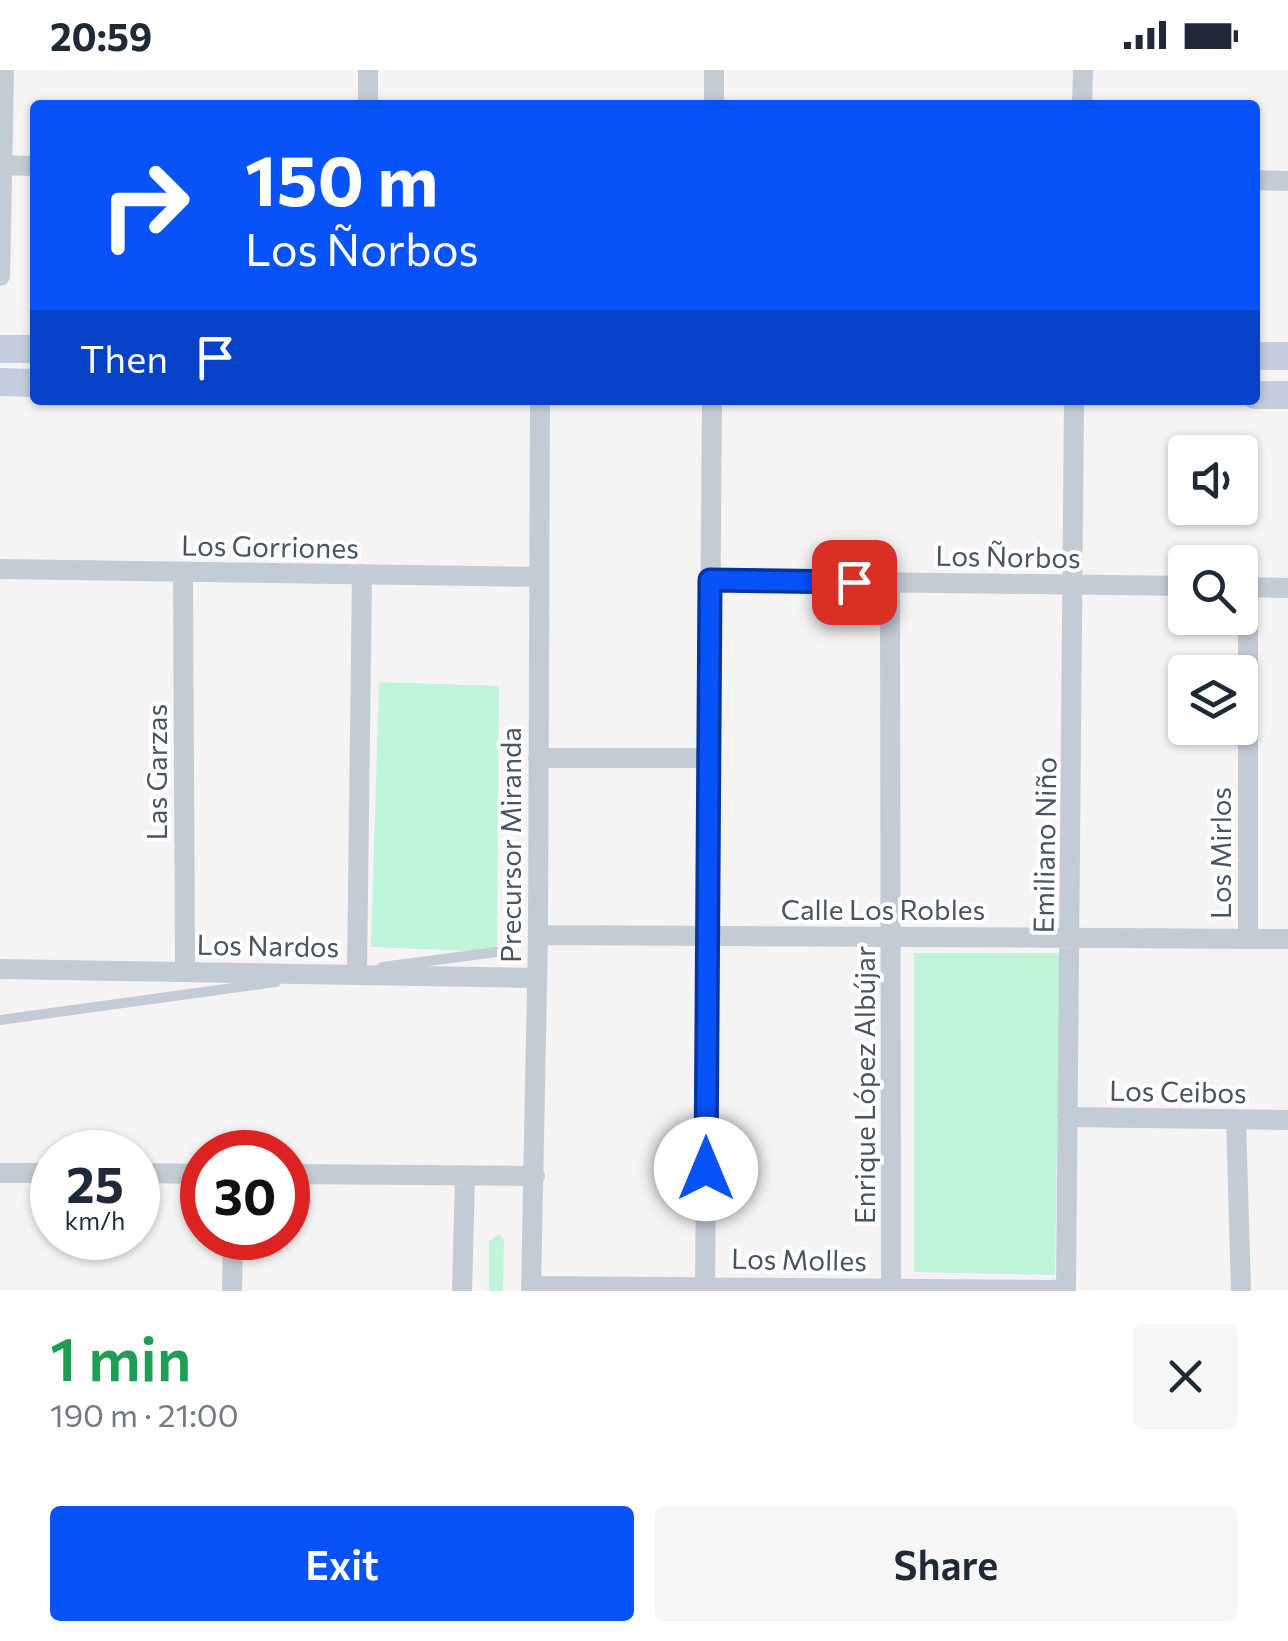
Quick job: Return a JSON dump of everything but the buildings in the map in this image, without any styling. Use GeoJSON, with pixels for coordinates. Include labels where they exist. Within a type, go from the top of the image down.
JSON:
{"type":"FeatureCollection","features":[{"type":"Feature","properties":{"kind":"street"},"geometry":{"type":"LineString","coordinates":[[0,276],[4,70]]}},
{"type":"Feature","properties":{"kind":"street"},"geometry":{"type":"LineString","coordinates":[[368,70],[368,100]]}},
{"type":"Feature","properties":{"kind":"street"},"geometry":{"type":"LineString","coordinates":[[714,70],[714,100]]}},
{"type":"Feature","properties":{"kind":"street"},"geometry":{"type":"LineString","coordinates":[[1082,100],[1083,70]]}},
{"type":"Feature","properties":{"kind":"street"},"geometry":{"type":"LineString","coordinates":[[1,166],[30,166]]}},
{"type":"Feature","properties":{"kind":"street"},"geometry":{"type":"LineString","coordinates":[[1260,180],[1288,181]]}},
{"type":"Feature","properties":{"kind":"street"},"geometry":{"type":"LineString","coordinates":[[0,349],[30,350]]}},
{"type":"Feature","properties":{"kind":"street"},"geometry":{"type":"LineString","coordinates":[[1260,356],[1288,356]]}},
{"type":"Feature","properties":{"kind":"street"},"geometry":{"type":"LineString","coordinates":[[0,382],[30,382]]}},
{"type":"Feature","properties":{"kind":"street"},"geometry":{"type":"LineString","coordinates":[[1260,395],[1288,395]]}},
{"type":"Feature","properties":{"kind":"street","name":"Precursor Miranda"},"geometry":{"type":"LineString","coordinates":[[531,1288],[538,935],[540,405]]}},
{"type":"Feature","properties":{"kind":"street"},"geometry":{"type":"LineString","coordinates":[[706,1288],[712,405]]}},
{"type":"Feature","properties":{"kind":"street","name":"Emiliano Niño"},"geometry":{"type":"LineString","coordinates":[[1066,1290],[1074,405]]}},
{"type":"Feature","properties":{"kind":"street","name":"Los Gorriones"},"geometry":{"type":"LineString","coordinates":[[0,569],[539,578]]}},
{"type":"Feature","properties":{"kind":"street","name":"Las Garzas"},"geometry":{"type":"LineString","coordinates":[[183,572],[185,971]]}},
{"type":"Feature","properties":{"kind":"street"},"geometry":{"type":"LineString","coordinates":[[357,973],[362,574]]}},
{"type":"Feature","properties":{"kind":"street","name":"Los Ñorbos"},"geometry":{"type":"LineString","coordinates":[[710,580],[1168,586]]}},
{"type":"Feature","properties":{"kind":"street","name":"Enrique López Albújar"},"geometry":{"type":"LineString","coordinates":[[890,582],[892,1288]]}},
{"type":"Feature","properties":{"kind":"street"},"geometry":{"type":"LineString","coordinates":[[1258,587],[1288,588]]}},
{"type":"Feature","properties":{"kind":"street","name":"Los Mirlos"},"geometry":{"type":"LineString","coordinates":[[1245,635],[1248,939]]}},
{"type":"Feature","properties":{"kind":"street"},"geometry":{"type":"LineString","coordinates":[[538,758],[709,758]]}},
{"type":"Feature","properties":{"kind":"street","name":"Calle Los Robles"},"geometry":{"type":"LineString","coordinates":[[538,935],[1288,939]]}},
{"type":"Feature","properties":{"kind":"street","name":"Los Nardos"},"geometry":{"type":"LineString","coordinates":[[0,969],[536,978]]}},
{"type":"Feature","properties":{"kind":"street","name":"Los Ceibos"},"geometry":{"type":"LineString","coordinates":[[1067,1117],[1288,1120]]}},
{"type":"Feature","properties":{"kind":"street"},"geometry":{"type":"LineString","coordinates":[[1236,1119],[1241,1291]]}},
{"type":"Feature","properties":{"kind":"street"},"geometry":{"type":"LineString","coordinates":[[0,1173],[30,1173]]}},
{"type":"Feature","properties":{"kind":"street"},"geometry":{"type":"LineString","coordinates":[[310,1174],[535,1176]]}},
{"type":"Feature","properties":{"kind":"street"},"geometry":{"type":"LineString","coordinates":[[462,1291],[465,1176]]}},
{"type":"Feature","properties":{"kind":"street"},"geometry":{"type":"LineString","coordinates":[[232,1291],[233,1260]]}},
{"type":"Feature","properties":{"kind":"street","name":"Los Molles"},"geometry":{"type":"LineString","coordinates":[[531,1288],[1066,1290]]}},
{"type":"Feature","properties":{"kind":"lane"},"geometry":{"type":"LineString","coordinates":[[0,1020],[497,952]]}},
{"type":"Feature","properties":{"kind":"green space"},"geometry":{"type":"Polygon","coordinates":[[[379,682],[499,686],[497,952],[371,947],[379,682]]]}},
{"type":"Feature","properties":{"kind":"green space"},"geometry":{"type":"Polygon","coordinates":[[[914,953],[1060,953],[1055,1275],[914,1272],[914,953]]]}},
{"type":"Feature","properties":{"kind":"green space"},"geometry":{"type":"Polygon","coordinates":[[[499,1234],[504,1240],[503,1291],[489,1291],[489,1241],[499,1234]]]}},
{"type":"Feature","properties":{"kind":"route"},"geometry":{"type":"LineString","coordinates":[[706,1169],[710,580],[854,582]]}}]}
